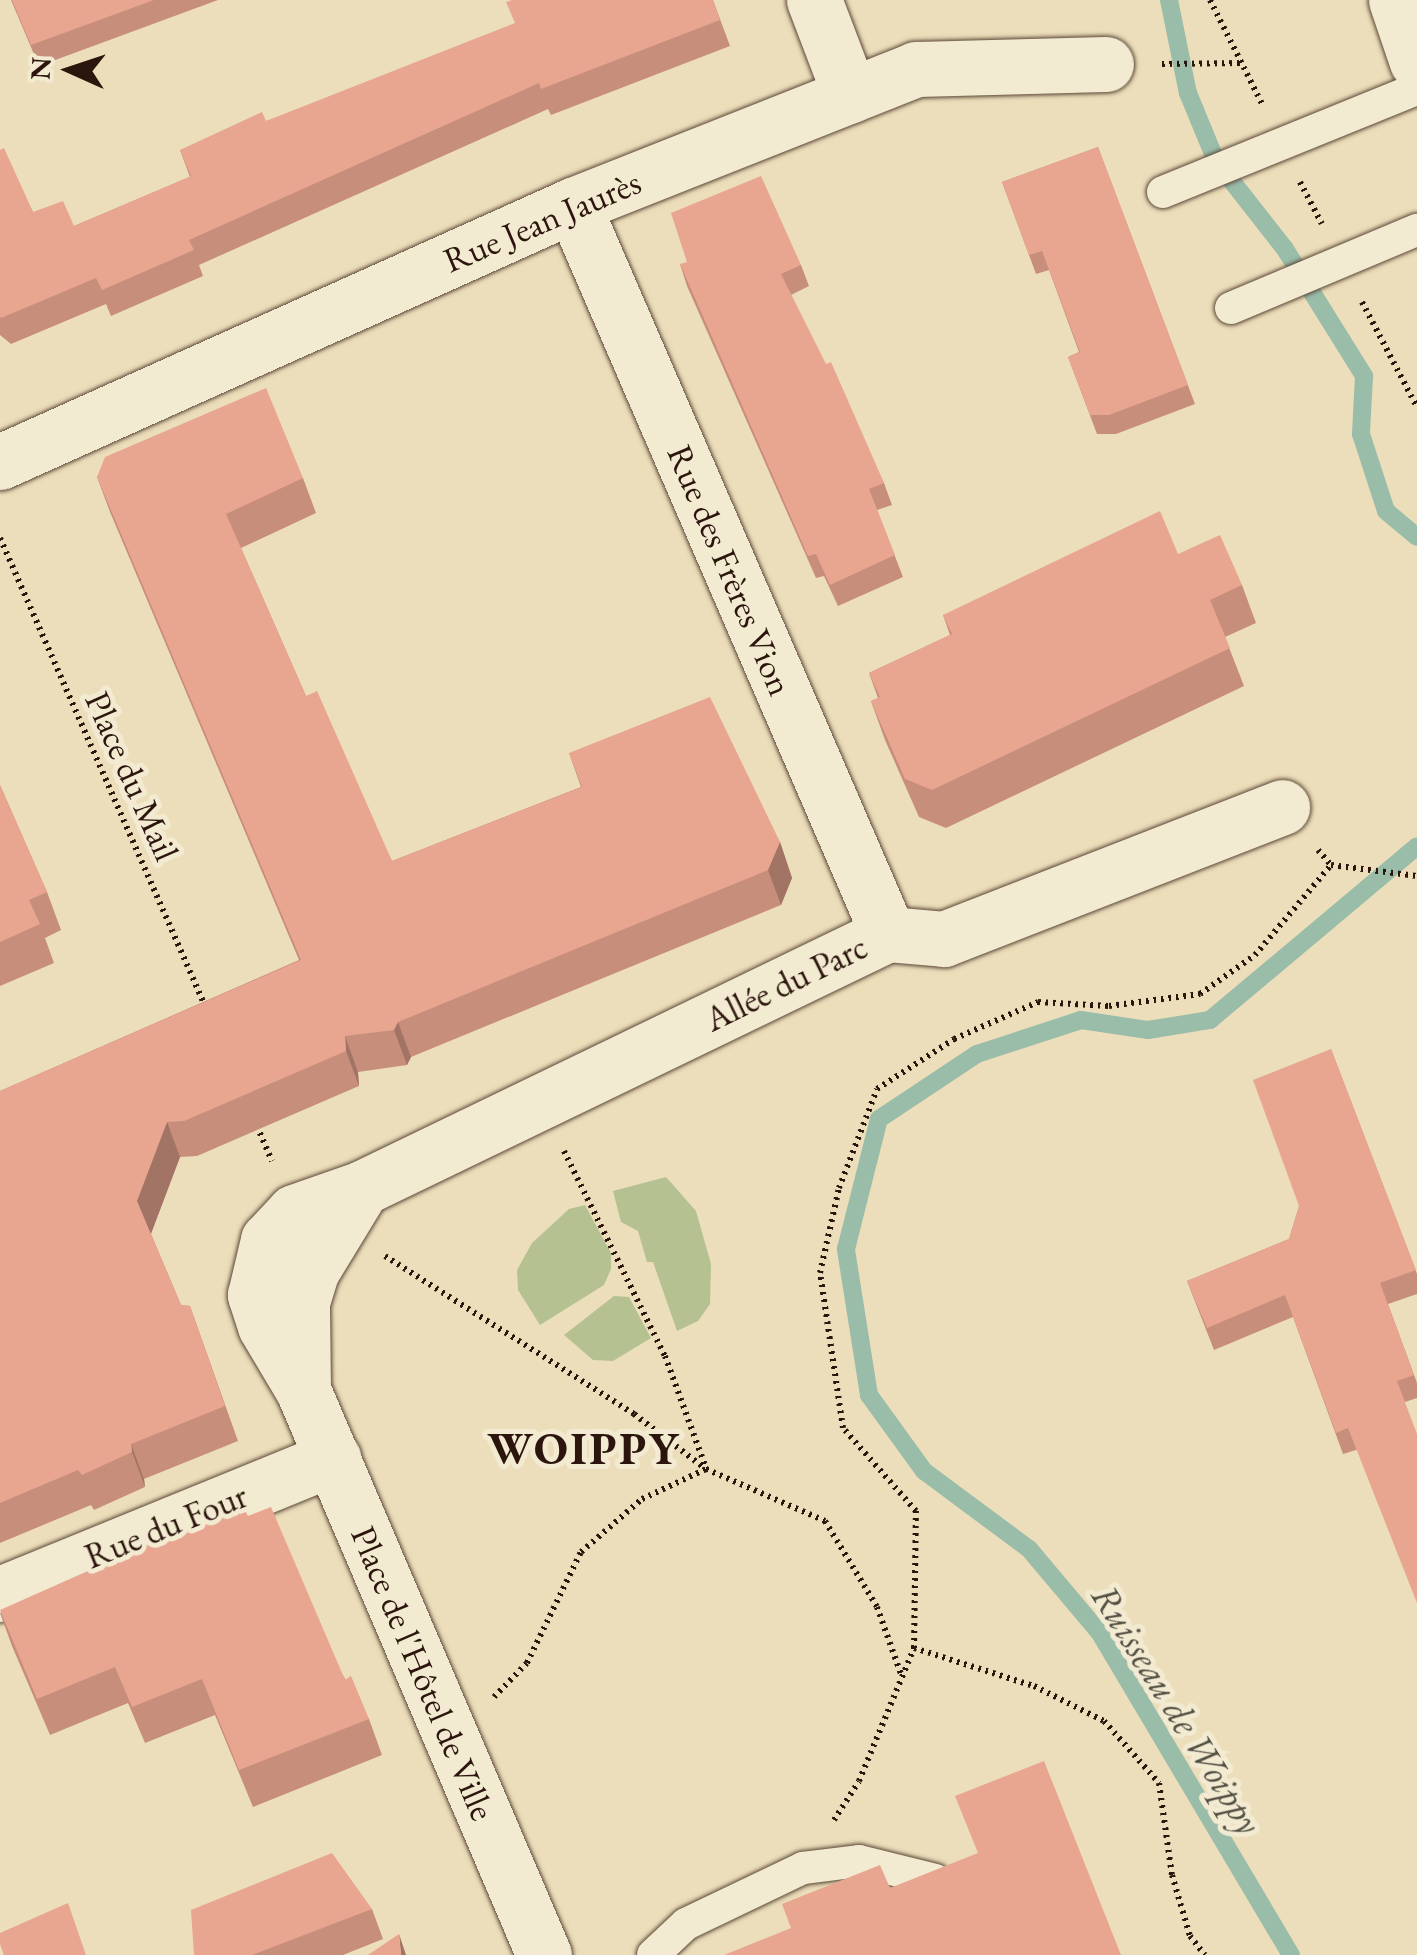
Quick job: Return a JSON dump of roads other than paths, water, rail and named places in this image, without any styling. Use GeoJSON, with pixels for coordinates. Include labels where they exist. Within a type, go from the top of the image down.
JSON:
{"type":"FeatureCollection","features":[{"type":"Feature","properties":{"kind":"street"},"geometry":{"type":"LineString","coordinates":[[814,0],[850,95]]}},
{"type":"Feature","properties":{"kind":"street"},"geometry":{"type":"LineString","coordinates":[[1396,0],[1417,62]]}},
{"type":"Feature","properties":{"kind":"street","name":"Rue Jean Jaurès"},"geometry":{"type":"LineString","coordinates":[[0,462],[573,204],[916,68],[1124,64]]}},
{"type":"Feature","properties":{"kind":"street","name":"Rue des Frères Vion"},"geometry":{"type":"LineString","coordinates":[[573,204],[888,934]]}},
{"type":"Feature","properties":{"kind":"street","name":"Allée du Parc"},"geometry":{"type":"LineString","coordinates":[[310,1230],[362,1188],[888,934],[944,939],[1282,807]]}},
{"type":"Feature","properties":{"kind":"street","name":"Place de l'Hôtel de Ville"},"geometry":{"type":"LineString","coordinates":[[310,1230],[268,1240],[255,1296],[283,1364],[302,1390],[333,1458],[544,1955]]}},
{"type":"Feature","properties":{"kind":"street","name":"Rue du Four"},"geometry":{"type":"LineString","coordinates":[[0,1594],[333,1458]]}},
{"type":"Feature","properties":{"kind":"lane"},"geometry":{"type":"LineString","coordinates":[[1163,192],[1417,90]]}},
{"type":"Feature","properties":{"kind":"lane"},"geometry":{"type":"LineString","coordinates":[[1231,308],[1417,230]]}},
{"type":"Feature","properties":{"kind":"lane"},"geometry":{"type":"LineString","coordinates":[[653,1955],[686,1924],[804,1868],[859,1860],[935,1880]]}},
{"type":"Feature","properties":{"kind":"waterway","name":"Ruisseau de Woippy"},"geometry":{"type":"LineString","coordinates":[[1169,0],[1188,93],[1216,161],[1285,249],[1364,376],[1361,434],[1386,511],[1417,537]]}},
{"type":"Feature","properties":{"kind":"waterway","name":"Ruisseau de Woippy"},"geometry":{"type":"LineString","coordinates":[[1291,1955],[1099,1632],[1029,1549],[924,1471],[869,1395],[846,1249],[879,1119],[977,1054],[1081,1020],[1148,1030],[1210,1020],[1417,846]]}},
{"type":"Feature","properties":{"kind":"district","name":"WOIPPY"},"geometry":{"type":"Point","coordinates":[584,1449]}}]}
